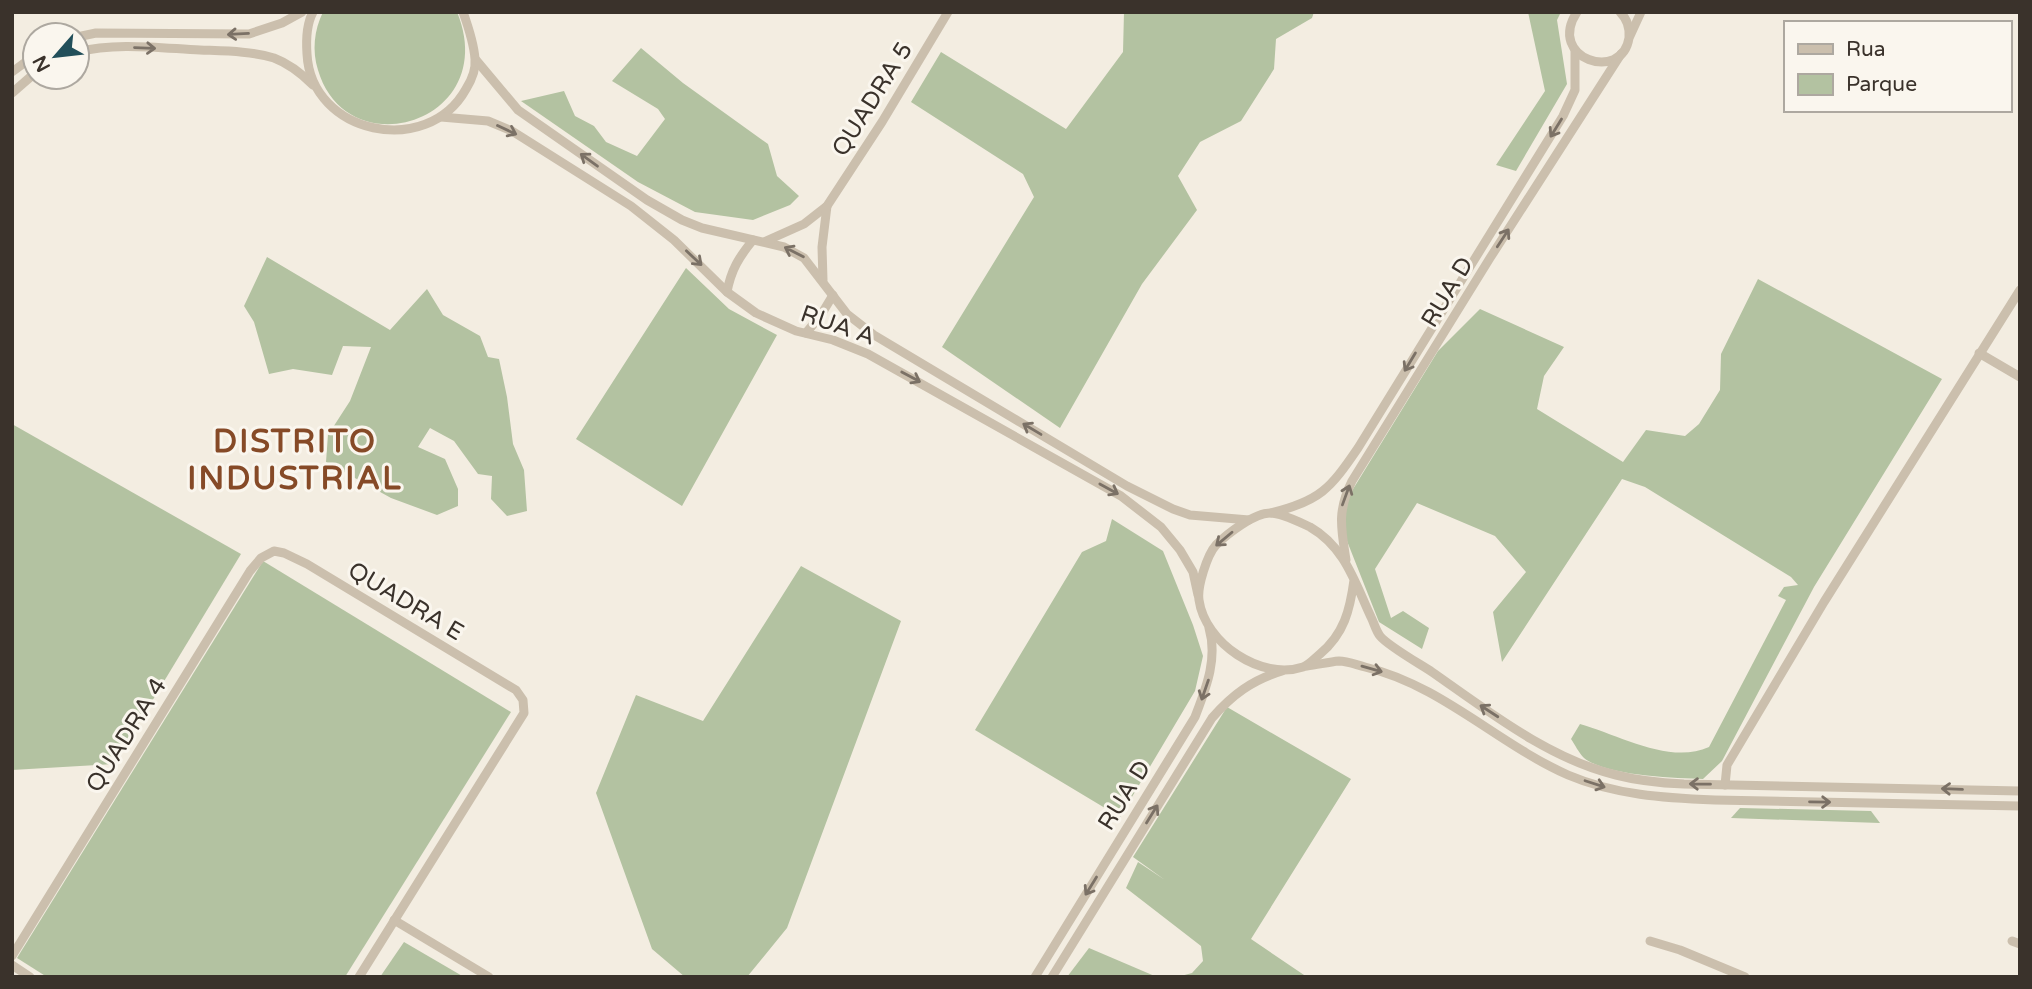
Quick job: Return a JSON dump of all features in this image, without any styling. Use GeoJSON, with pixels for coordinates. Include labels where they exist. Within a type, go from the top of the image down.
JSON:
{"type":"FeatureCollection","features":[{"type":"Feature","properties":{"kind":"street"},"geometry":{"type":"LineString","coordinates":[[91,34],[249,34],[282,23],[302,12]]}},
{"type":"Feature","properties":{"kind":"street"},"geometry":{"type":"LineString","coordinates":[[313,12],[309,19],[306,39],[307,63],[314,86]]}},
{"type":"Feature","properties":{"kind":"street"},"geometry":{"type":"LineString","coordinates":[[91,49],[121,47],[235,52],[274,58],[298,70],[331,107],[350,121],[372,128],[396,131],[419,127],[441,117],[464,93],[472,78],[476,60],[463,12]]}},
{"type":"Feature","properties":{"kind":"street","name":"QUADRA 5"},"geometry":{"type":"LineString","coordinates":[[765,242],[804,224],[827,206],[948,12]]}},
{"type":"Feature","properties":{"kind":"street","name":"RUA D"},"geometry":{"type":"LineString","coordinates":[[1270,513],[1299,506],[1321,494],[1336,480],[1563,116],[1575,90],[1575,50],[1570,41],[1569,30],[1577,12]]}},
{"type":"Feature","properties":{"kind":"street"},"geometry":{"type":"LineString","coordinates":[[1620,12],[1628,27],[1629,38]]}},
{"type":"Feature","properties":{"kind":"street"},"geometry":{"type":"LineString","coordinates":[[1629,38],[1641,12]]}},
{"type":"Feature","properties":{"kind":"street","name":"RUA D"},"geometry":{"type":"LineString","coordinates":[[1346,561],[1339,520],[1344,497],[1629,38]]}},
{"type":"Feature","properties":{"kind":"street"},"geometry":{"type":"LineString","coordinates":[[1575,50],[1592,62],[1602,62],[1621,54]]}},
{"type":"Feature","properties":{"kind":"street","name":"RUA A"},"geometry":{"type":"LineString","coordinates":[[476,60],[518,110],[646,200],[682,220],[722,234],[783,247],[804,258],[847,314],[874,335],[1127,486],[1190,515],[1249,520]]}},
{"type":"Feature","properties":{"kind":"street","name":"RUA A"},"geometry":{"type":"LineString","coordinates":[[441,117],[488,121],[512,131],[631,206],[663,231],[727,292],[756,313],[774,323],[833,340],[868,354],[1121,496],[1161,527],[1180,550],[1193,572],[1199,599]]}},
{"type":"Feature","properties":{"kind":"street","name":"QUADRA 5"},"geometry":{"type":"LineString","coordinates":[[823,280],[821,247],[827,206]]}},
{"type":"Feature","properties":{"kind":"street"},"geometry":{"type":"LineString","coordinates":[[727,292],[738,258],[753,240]]}},
{"type":"Feature","properties":{"kind":"street"},"geometry":{"type":"LineString","coordinates":[[1478,254],[1490,258]]}},
{"type":"Feature","properties":{"kind":"street"},"geometry":{"type":"LineString","coordinates":[[1725,785],[1727,765],[1735,751],[1824,602],[2020,290]]}},
{"type":"Feature","properties":{"kind":"street"},"geometry":{"type":"LineString","coordinates":[[806,333],[833,295]]}},
{"type":"Feature","properties":{"kind":"street"},"geometry":{"type":"LineString","coordinates":[[1979,353],[2020,377]]}},
{"type":"Feature","properties":{"kind":"street"},"geometry":{"type":"LineString","coordinates":[[1051,455],[1056,443]]}},
{"type":"Feature","properties":{"kind":"street"},"geometry":{"type":"LineString","coordinates":[[2020,791],[1725,785],[1649,782],[1613,775],[1570,758],[1530,737],[1381,637],[1346,561],[1331,543],[1312,529],[1270,513],[1249,520],[1214,547],[1204,569],[1199,599],[1208,623],[1223,644],[1241,658],[1261,666],[1286,669],[1340,661],[1397,677],[1450,703],[1564,773],[1616,791],[1668,798],[2020,806]]}},
{"type":"Feature","properties":{"kind":"street","name":"QUADRA 4"},"geometry":{"type":"LineString","coordinates":[[12,956],[250,571],[261,558],[274,551],[284,553]]}},
{"type":"Feature","properties":{"kind":"street","name":"QUADRA E"},"geometry":{"type":"LineString","coordinates":[[284,553],[307,564],[516,690],[523,700],[524,713],[394,920]]}},
{"type":"Feature","properties":{"kind":"street"},"geometry":{"type":"LineString","coordinates":[[1305,667],[1331,645],[1342,630],[1351,603],[1354,580]]}},
{"type":"Feature","properties":{"kind":"street","name":"RUA D"},"geometry":{"type":"LineString","coordinates":[[1035,977],[1195,717],[1211,673],[1213,643],[1208,623]]}},
{"type":"Feature","properties":{"kind":"street","name":"RUA D"},"geometry":{"type":"LineString","coordinates":[[1052,977],[1212,718],[1241,689],[1262,677],[1286,669]]}},
{"type":"Feature","properties":{"kind":"street"},"geometry":{"type":"LineString","coordinates":[[1564,773],[1570,758]]}},
{"type":"Feature","properties":{"kind":"street"},"geometry":{"type":"LineString","coordinates":[[359,977],[394,920],[489,977]]}},
{"type":"Feature","properties":{"kind":"street"},"geometry":{"type":"LineString","coordinates":[[1650,941],[1680,950],[1715,971],[1745,977]]}},
{"type":"Feature","properties":{"kind":"street"},"geometry":{"type":"LineString","coordinates":[[1048,956],[1060,964]]}},
{"type":"Feature","properties":{"kind":"street"},"geometry":{"type":"LineString","coordinates":[[12,965],[30,977]]}},
{"type":"Feature","properties":{"kind":"green space"},"geometry":{"type":"Polygon","coordinates":[[[323,12],[457,12],[465,50],[458,81],[440,105],[415,119],[387,124],[358,118],[334,100],[318,70],[315,41],[323,12]]]}},
{"type":"Feature","properties":{"kind":"green space"},"geometry":{"type":"Polygon","coordinates":[[[1124,12],[1314,12],[1312,18],[1276,39],[1274,69],[1241,121],[1200,142],[1178,176],[1197,210],[1142,284],[1060,428],[942,347],[1034,197],[1023,174],[911,102],[941,52],[1066,129],[1123,52],[1124,12]]]}},
{"type":"Feature","properties":{"kind":"green space"},"geometry":{"type":"Polygon","coordinates":[[[1528,12],[1561,12],[1557,20],[1567,84],[1516,171],[1496,165],[1545,91],[1528,12]]]}},
{"type":"Feature","properties":{"kind":"green space"},"geometry":{"type":"Polygon","coordinates":[[[641,48],[683,83],[768,144],[777,176],[799,196],[790,205],[753,220],[695,212],[638,182],[521,101],[564,91],[575,116],[594,126],[606,142],[637,156],[665,119],[658,109],[612,81],[641,48]]]}},
{"type":"Feature","properties":{"kind":"green space"},"geometry":{"type":"Polygon","coordinates":[[[267,257],[390,330],[427,289],[443,315],[480,336],[488,357],[499,359],[513,444],[524,470],[527,511],[507,516],[491,499],[492,476],[478,474],[454,441],[430,428],[418,447],[445,459],[458,489],[458,506],[437,515],[391,498],[326,462],[328,435],[350,401],[371,347],[343,346],[332,375],[293,369],[269,374],[254,322],[244,306],[267,257]]]}},
{"type":"Feature","properties":{"kind":"green space"},"geometry":{"type":"Polygon","coordinates":[[[686,268],[729,309],[777,335],[682,506],[576,439],[686,268]]]}},
{"type":"Feature","properties":{"kind":"green space"},"geometry":{"type":"Polygon","coordinates":[[[1758,279],[1942,379],[1814,587],[1722,761],[1703,779],[1641,775],[1608,769],[1584,758],[1577,749],[1571,739],[1580,724],[1661,751],[1694,752],[1709,747],[1786,600],[1778,596],[1784,587],[1798,585],[1791,577],[1645,487],[1622,479],[1502,662],[1493,612],[1526,572],[1495,536],[1417,503],[1375,569],[1391,618],[1403,611],[1429,628],[1422,649],[1379,622],[1347,541],[1343,521],[1350,494],[1438,351],[1480,309],[1564,347],[1544,376],[1537,409],[1623,462],[1646,430],[1685,436],[1699,424],[1720,390],[1721,354],[1758,279]]]}},
{"type":"Feature","properties":{"kind":"green space"},"geometry":{"type":"Polygon","coordinates":[[[12,424],[241,554],[114,764],[12,770],[12,424]]]}},
{"type":"Feature","properties":{"kind":"green space"},"geometry":{"type":"Polygon","coordinates":[[[1112,519],[1163,551],[1203,656],[1195,691],[1120,817],[975,730],[1082,552],[1106,541],[1112,519]]]}},
{"type":"Feature","properties":{"kind":"green space"},"geometry":{"type":"Polygon","coordinates":[[[263,561],[511,712],[345,977],[47,977],[17,958],[263,561]]]}},
{"type":"Feature","properties":{"kind":"green space"},"geometry":{"type":"Polygon","coordinates":[[[801,566],[901,621],[787,928],[747,977],[685,977],[652,949],[596,793],[636,695],[703,721],[801,566]]]}},
{"type":"Feature","properties":{"kind":"green space"},"geometry":{"type":"Polygon","coordinates":[[[1227,707],[1351,779],[1251,939],[1307,977],[1177,977],[1192,973],[1203,961],[1201,946],[1126,888],[1138,862],[1165,880],[1133,857],[1227,707]]]}},
{"type":"Feature","properties":{"kind":"green space"},"geometry":{"type":"Polygon","coordinates":[[[1740,808],[1871,811],[1880,823],[1731,818],[1740,808]]]}},
{"type":"Feature","properties":{"kind":"green space"},"geometry":{"type":"Polygon","coordinates":[[[404,942],[464,977],[380,977],[404,942]]]}},
{"type":"Feature","properties":{"kind":"green space"},"geometry":{"type":"Polygon","coordinates":[[[1089,948],[1157,977],[1067,977],[1089,948]]]}},
{"type":"Feature","properties":{"kind":"district","name":"DISTRITO INDUSTRIAL"},"geometry":{"type":"Point","coordinates":[295,460]}}]}
